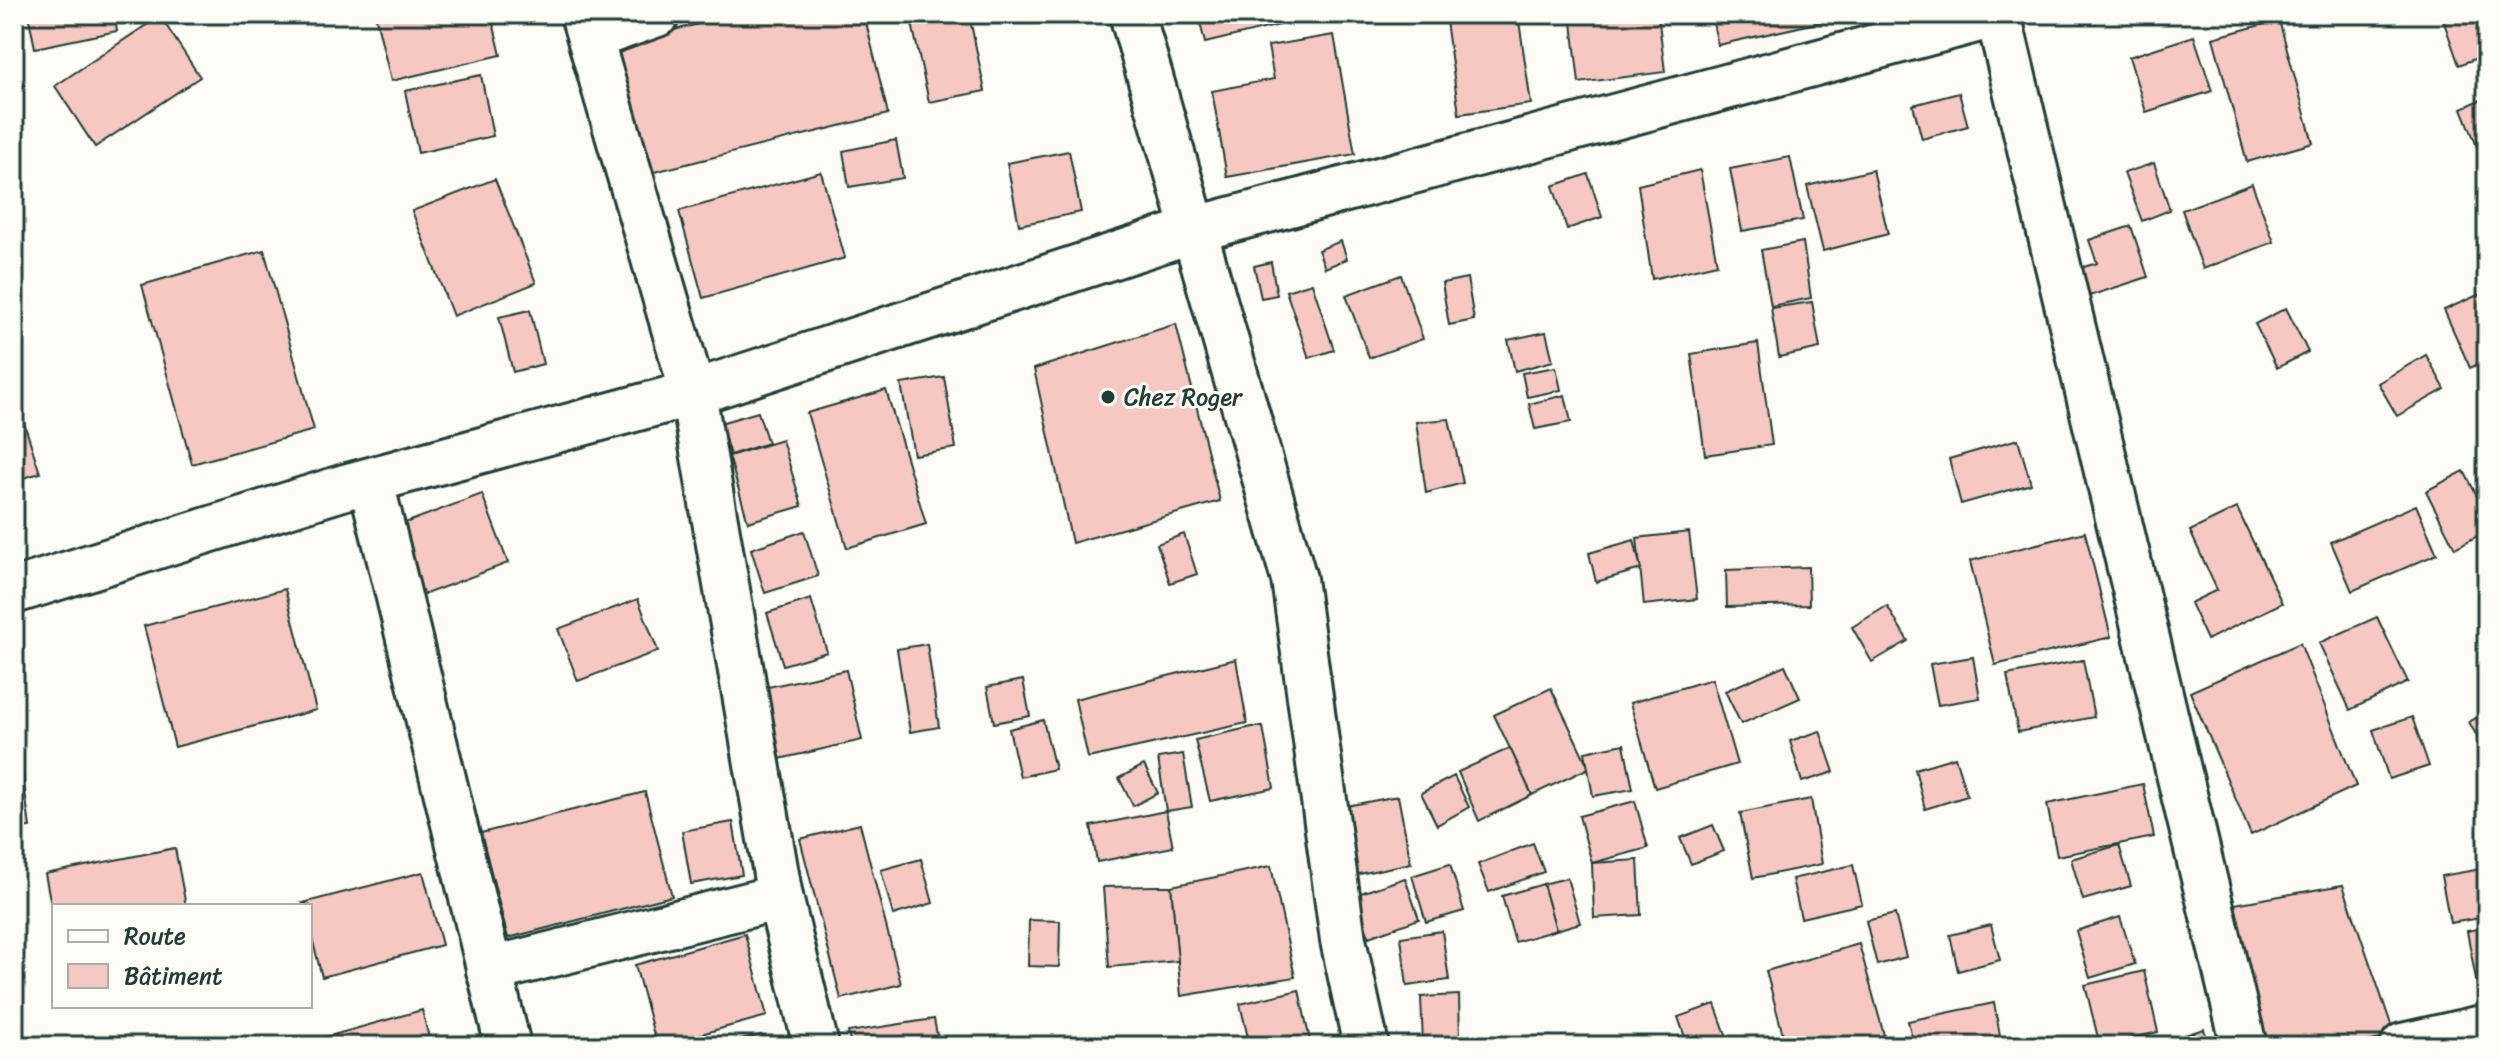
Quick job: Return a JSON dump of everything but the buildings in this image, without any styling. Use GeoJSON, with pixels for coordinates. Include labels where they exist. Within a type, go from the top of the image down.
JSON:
{"type":"FeatureCollection","features":[{"type":"Feature","properties":{"kind":"street"},"geometry":{"type":"LineString","coordinates":[[657,14],[588,26],[693,393],[780,897],[816,1046]]}},
{"type":"Feature","properties":{"kind":"street"},"geometry":{"type":"LineString","coordinates":[[1132,14],[1294,579],[1343,940],[1366,1046]]}},
{"type":"Feature","properties":{"kind":"street"},"geometry":{"type":"LineString","coordinates":[[14,591],[345,487],[693,393],[1193,230],[1998,14],[2244,1046]]}},
{"type":"Feature","properties":{"kind":"street"},"geometry":{"type":"LineString","coordinates":[[371,482],[508,1046]]}},
{"type":"Feature","properties":{"kind":"street"},"geometry":{"type":"LineString","coordinates":[[489,970],[780,897]]}},
{"type":"Feature","properties":{"kind":"street"},"geometry":{"type":"LineString","coordinates":[[2403,1046],[2487,1027]]}},
{"type":"Feature","properties":{"kind":"place","name":"Chez Roger"},"geometry":{"type":"Point","coordinates":[1108,397]}}]}
